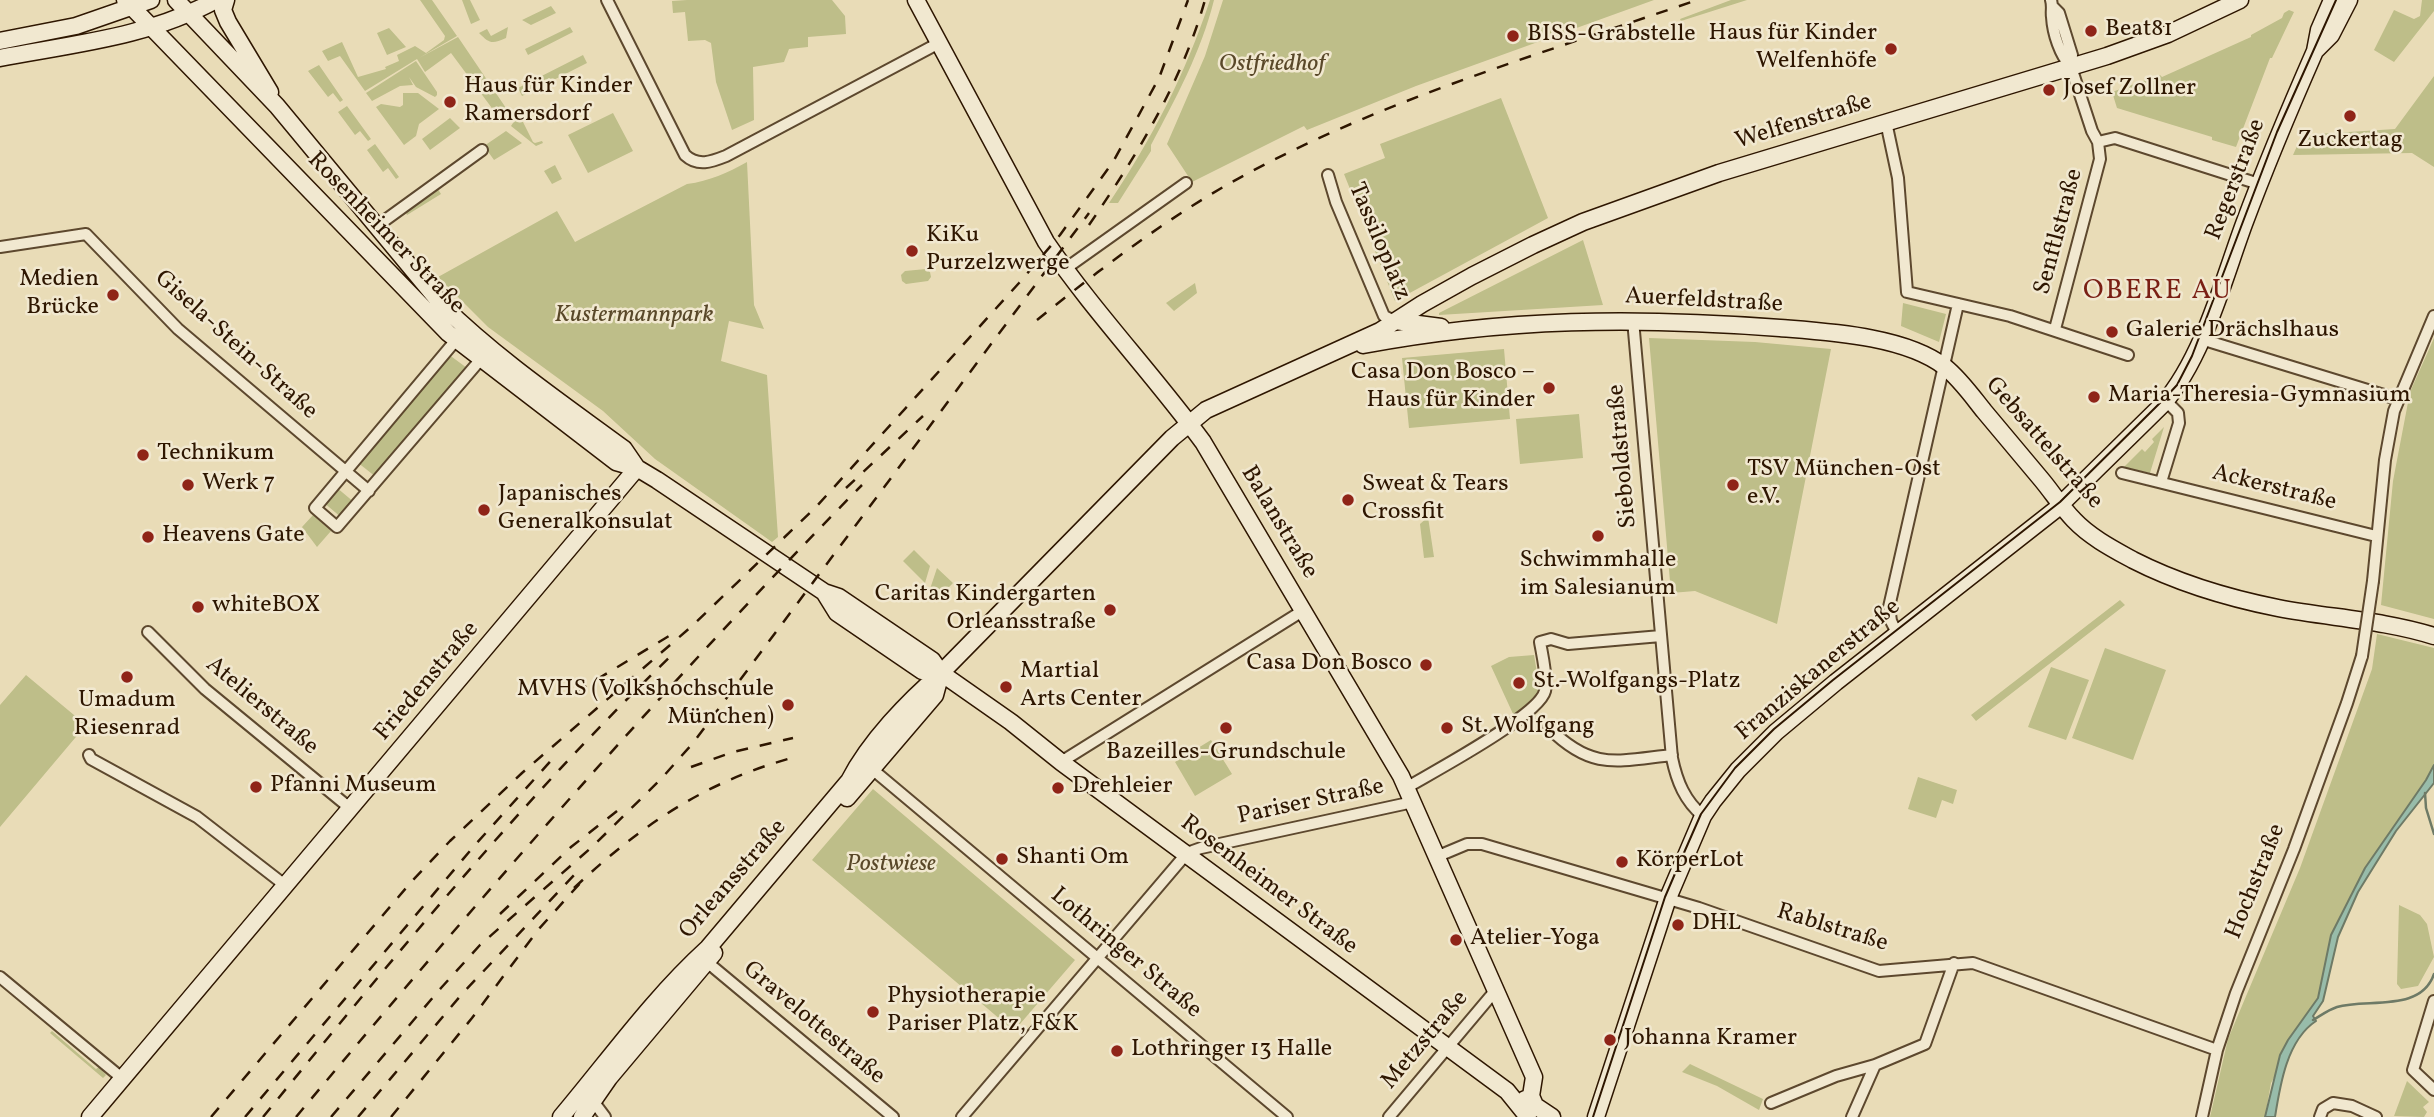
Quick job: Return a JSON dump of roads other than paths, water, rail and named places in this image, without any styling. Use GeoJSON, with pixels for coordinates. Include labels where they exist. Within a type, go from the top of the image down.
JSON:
{"type":"FeatureCollection","features":[{"type":"Feature","properties":{"kind":"main road"},"geometry":{"type":"LineString","coordinates":[[0,41],[76,26],[128,4],[151,0]]}},
{"type":"Feature","properties":{"kind":"main road","name":"Rosenheimer Straße"},"geometry":{"type":"LineString","coordinates":[[176,0],[277,106],[411,270],[463,326],[624,449],[637,468]]}},
{"type":"Feature","properties":{"kind":"main road"},"geometry":{"type":"LineString","coordinates":[[0,58],[124,36],[188,14],[216,0]]}},
{"type":"Feature","properties":{"kind":"main road"},"geometry":{"type":"LineString","coordinates":[[226,0],[223,10],[228,22],[277,106]]}},
{"type":"Feature","properties":{"kind":"main road","name":"Balanstraße"},"geometry":{"type":"LineString","coordinates":[[916,0],[1046,242],[1203,442],[1304,610],[1410,795],[1534,1077],[1531,1110]]}},
{"type":"Feature","properties":{"kind":"main road","name":"Welfenstraße"},"geometry":{"type":"LineString","coordinates":[[1395,321],[1484,270],[1583,222],[1719,173],[2071,67],[2168,34],[2240,0]]}},
{"type":"Feature","properties":{"kind":"main road","name":"Regerstraße"},"geometry":{"type":"LineString","coordinates":[[2166,401],[2186,373],[2201,339],[2259,184],[2315,51],[2319,30],[2332,0]]}},
{"type":"Feature","properties":{"kind":"main road","name":"Regerstraße"},"geometry":{"type":"LineString","coordinates":[[2315,51],[2331,35],[2350,0]]}},
{"type":"Feature","properties":{"kind":"main road","name":"Rosenheimer Straße"},"geometry":{"type":"LineString","coordinates":[[128,4],[456,340],[617,462],[637,468],[824,592],[837,613],[922,671],[941,673],[1002,715],[1061,762],[1531,1110],[1552,1117]]}},
{"type":"Feature","properties":{"kind":"main road","name":"Auerfeldstraße"},"geometry":{"type":"LineString","coordinates":[[1338,350],[1458,329],[1563,321],[1633,320],[1774,328],[1873,338],[1915,352],[1943,366]]}},
{"type":"Feature","properties":{"kind":"main road","name":"Auerfeldstraße"},"geometry":{"type":"LineString","coordinates":[[1190,423],[1206,410],[1380,331],[1395,321],[1458,329]]}},
{"type":"Feature","properties":{"kind":"main road","name":"Gebsattelstraße"},"geometry":{"type":"LineString","coordinates":[[1943,366],[2075,521],[2099,540],[2140,564],[2216,593],[2267,606],[2397,625],[2434,636]]}},
{"type":"Feature","properties":{"kind":"main road","name":"Franziskanerstraße"},"geometry":{"type":"LineString","coordinates":[[1595,1117],[1668,898],[1703,816],[1738,770],[1776,732],[2062,505],[2166,401]]}},
{"type":"Feature","properties":{"kind":"main road","name":"Orleansstraße"},"geometry":{"type":"LineString","coordinates":[[702,959],[849,781],[859,761],[922,689],[1190,423]]}},
{"type":"Feature","properties":{"kind":"main road","name":"Friedenstraße"},"geometry":{"type":"LineString","coordinates":[[90,1117],[637,468]]}},
{"type":"Feature","properties":{"kind":"main road","name":"Orleansstraße"},"geometry":{"type":"LineString","coordinates":[[561,1117],[589,1095],[655,1004],[702,959],[872,769],[935,695],[941,673]]}},
{"type":"Feature","properties":{"kind":"main road","name":"Orleansstraße"},"geometry":{"type":"LineString","coordinates":[[582,1117],[589,1095]]}},
{"type":"Feature","properties":{"kind":"street"},"geometry":{"type":"LineString","coordinates":[[607,0],[685,155],[702,163],[726,156],[939,43]]}},
{"type":"Feature","properties":{"kind":"street","name":"Senftlstraße"},"geometry":{"type":"LineString","coordinates":[[2052,4],[2051,16],[2059,46],[2063,58],[2071,67],[2098,142],[2100,159],[2055,329]]}},
{"type":"Feature","properties":{"kind":"street"},"geometry":{"type":"LineString","coordinates":[[1886,122],[1898,178],[1907,292],[2055,329],[2128,355]]}},
{"type":"Feature","properties":{"kind":"street"},"geometry":{"type":"LineString","coordinates":[[2098,142],[2115,138],[2259,184]]}},
{"type":"Feature","properties":{"kind":"street","name":"Rosenheimer Straße"},"geometry":{"type":"LineString","coordinates":[[377,226],[482,150]]}},
{"type":"Feature","properties":{"kind":"street","name":"Tassiloplatz"},"geometry":{"type":"LineString","coordinates":[[1328,176],[1336,202],[1384,316],[1395,321]]}},
{"type":"Feature","properties":{"kind":"street"},"geometry":{"type":"LineString","coordinates":[[1065,269],[1186,183]]}},
{"type":"Feature","properties":{"kind":"street","name":"Gisela-Stein-Straße"},"geometry":{"type":"LineString","coordinates":[[0,247],[86,233],[178,330],[369,491]]}},
{"type":"Feature","properties":{"kind":"street"},"geometry":{"type":"LineString","coordinates":[[1898,634],[1891,621],[1889,607],[1958,304]]}},
{"type":"Feature","properties":{"kind":"street"},"geometry":{"type":"LineString","coordinates":[[2376,536],[2385,460],[2397,399],[2434,316]]}},
{"type":"Feature","properties":{"kind":"street","name":"Sieboldstraße"},"geometry":{"type":"LineString","coordinates":[[1633,320],[1672,755],[1679,786],[1703,816]]}},
{"type":"Feature","properties":{"kind":"street"},"geometry":{"type":"LineString","coordinates":[[2201,339],[2397,399]]}},
{"type":"Feature","properties":{"kind":"street"},"geometry":{"type":"LineString","coordinates":[[456,340],[315,508],[337,527],[481,359]]}},
{"type":"Feature","properties":{"kind":"street"},"geometry":{"type":"LineString","coordinates":[[2161,482],[2179,423],[2178,413],[2166,401]]}},
{"type":"Feature","properties":{"kind":"street","name":"Ackerstraße"},"geometry":{"type":"LineString","coordinates":[[2122,473],[2376,536]]}},
{"type":"Feature","properties":{"kind":"street","name":"Hochstraße"},"geometry":{"type":"LineString","coordinates":[[2202,1117],[2217,1050],[2244,969],[2294,849],[2360,660],[2373,581],[2376,536]]}},
{"type":"Feature","properties":{"kind":"street"},"geometry":{"type":"LineString","coordinates":[[1061,762],[1304,610]]}},
{"type":"Feature","properties":{"kind":"street","name":"Atelierstraße"},"geometry":{"type":"LineString","coordinates":[[148,632],[205,689],[351,809]]}},
{"type":"Feature","properties":{"kind":"street","name":"Pariser Straße"},"geometry":{"type":"LineString","coordinates":[[1187,853],[1410,795],[1463,755],[1534,712],[1545,691],[1540,642],[1550,639],[1568,645],[1661,636]]}},
{"type":"Feature","properties":{"kind":"street"},"geometry":{"type":"LineString","coordinates":[[1549,728],[1563,743],[1577,751],[1609,762],[1672,755]]}},
{"type":"Feature","properties":{"kind":"street"},"geometry":{"type":"LineString","coordinates":[[89,755],[91,759],[197,817],[286,886]]}},
{"type":"Feature","properties":{"kind":"street","name":"Lothringer Straße"},"geometry":{"type":"LineString","coordinates":[[872,769],[1287,1117]]}},
{"type":"Feature","properties":{"kind":"street","name":"Rablstraße"},"geometry":{"type":"LineString","coordinates":[[1436,857],[1467,844],[1482,844],[1668,898],[1879,971],[1973,963],[2217,1050]]}},
{"type":"Feature","properties":{"kind":"street"},"geometry":{"type":"LineString","coordinates":[[962,1117],[1187,853]]}},
{"type":"Feature","properties":{"kind":"street","name":"Gravelottestraße"},"geometry":{"type":"LineString","coordinates":[[702,959],[893,1117]]}},
{"type":"Feature","properties":{"kind":"street"},"geometry":{"type":"LineString","coordinates":[[1771,1104],[1836,1076],[1875,1065],[1925,1044],[1954,963]]}},
{"type":"Feature","properties":{"kind":"street"},"geometry":{"type":"LineString","coordinates":[[0,977],[123,1079]]}},
{"type":"Feature","properties":{"kind":"street","name":"Metzstraße"},"geometry":{"type":"LineString","coordinates":[[1389,1117],[1495,991]]}},
{"type":"Feature","properties":{"kind":"street"},"geometry":{"type":"LineString","coordinates":[[2434,1001],[2413,1070],[2434,1090]]}},
{"type":"Feature","properties":{"kind":"street"},"geometry":{"type":"LineString","coordinates":[[1852,1117],[1875,1065]]}},
{"type":"Feature","properties":{"kind":"street"},"geometry":{"type":"LineString","coordinates":[[589,1095],[605,1117]]}},
{"type":"Feature","properties":{"kind":"street"},"geometry":{"type":"LineString","coordinates":[[2320,1117],[2326,1106],[2333,1102],[2352,1106],[2376,1117]]}},
{"type":"Feature","properties":{"kind":"waterway"},"geometry":{"type":"LineString","coordinates":[[2425,793],[2426,808],[2434,834]]}},
{"type":"Feature","properties":{"kind":"waterway"},"geometry":{"type":"LineString","coordinates":[[2313,1020],[2337,1007],[2406,999],[2427,986],[2434,974]]}},
{"type":"Feature","properties":{"kind":"tunnel"},"geometry":{"type":"LineString","coordinates":[[1538,716],[1549,728]]}},
{"type":"Feature","properties":{"kind":"tram line"},"geometry":{"type":"LineString","coordinates":[[1593,1117],[1665,897],[1701,814],[1735,768],[1774,729],[1833,680],[2060,502],[2177,385],[2192,356],[2277,132],[2336,0]]}},
{"type":"Feature","properties":{"kind":"railway"},"geometry":{"type":"LineString","coordinates":[[211,1117],[412,881],[450,841],[522,773],[692,626],[816,507],[1019,283],[1060,235],[1113,162],[1159,78],[1188,0]]}},
{"type":"Feature","properties":{"kind":"railway"},"geometry":{"type":"LineString","coordinates":[[1089,225],[1141,145],[1171,89],[1205,0]]}},
{"type":"Feature","properties":{"kind":"railway"},"geometry":{"type":"LineString","coordinates":[[1037,320],[1181,213],[1287,153],[1344,127],[1460,81],[1697,0]]}},
{"type":"Feature","properties":{"kind":"railway"},"geometry":{"type":"LineString","coordinates":[[331,1117],[480,945],[592,847],[661,779],[693,743],[1089,213]]}},
{"type":"Feature","properties":{"kind":"railway"},"geometry":{"type":"LineString","coordinates":[[846,488],[923,416]]}},
{"type":"Feature","properties":{"kind":"railway"},"geometry":{"type":"LineString","coordinates":[[296,1117],[573,795],[715,638],[862,485]]}},
{"type":"Feature","properties":{"kind":"railway"},"geometry":{"type":"LineString","coordinates":[[576,692],[669,636]]}},
{"type":"Feature","properties":{"kind":"railway"},"geometry":{"type":"LineString","coordinates":[[263,1117],[513,820],[565,763],[674,653]]}},
{"type":"Feature","properties":{"kind":"railway"},"geometry":{"type":"LineString","coordinates":[[691,767],[733,752],[793,738]]}},
{"type":"Feature","properties":{"kind":"railway"},"geometry":{"type":"LineString","coordinates":[[245,1117],[475,845],[557,754]]}},
{"type":"Feature","properties":{"kind":"railway"},"geometry":{"type":"LineString","coordinates":[[574,888],[624,844],[676,808],[732,779],[795,757]]}},
{"type":"Feature","properties":{"kind":"railway"},"geometry":{"type":"LineString","coordinates":[[500,914],[571,847],[621,808]]}},
{"type":"Feature","properties":{"kind":"railway"},"geometry":{"type":"LineString","coordinates":[[358,1117],[462,994],[577,872]]}},
{"type":"Feature","properties":{"kind":"railway"},"geometry":{"type":"LineString","coordinates":[[391,1117],[472,1018],[538,930],[582,881]]}},
{"type":"Feature","properties":{"kind":"place","name":"Beat81"},"geometry":{"type":"Point","coordinates":[2091,31]}},
{"type":"Feature","properties":{"kind":"place","name":"BISS-Grabstelle"},"geometry":{"type":"Point","coordinates":[1513,36]}},
{"type":"Feature","properties":{"kind":"place","name":"Haus für Kinder Welfenhöfe"},"geometry":{"type":"Point","coordinates":[1891,49]}},
{"type":"Feature","properties":{"kind":"place","name":"Josef Zollner"},"geometry":{"type":"Point","coordinates":[2049,90]}},
{"type":"Feature","properties":{"kind":"place","name":"Haus für Kinder Ramersdorf"},"geometry":{"type":"Point","coordinates":[450,102]}},
{"type":"Feature","properties":{"kind":"place","name":"Zuckertag"},"geometry":{"type":"Point","coordinates":[2350,116]}},
{"type":"Feature","properties":{"kind":"place","name":"KiKu Purzelzwerge"},"geometry":{"type":"Point","coordinates":[912,251]}},
{"type":"Feature","properties":{"kind":"place","name":"Medien Brücke"},"geometry":{"type":"Point","coordinates":[113,295]}},
{"type":"Feature","properties":{"kind":"place","name":"Galerie Drächslhaus"},"geometry":{"type":"Point","coordinates":[2112,332]}},
{"type":"Feature","properties":{"kind":"place","name":"Casa Don Bosco – Haus für Kinder"},"geometry":{"type":"Point","coordinates":[1549,388]}},
{"type":"Feature","properties":{"kind":"place","name":"Maria-Theresia-Gymnasium"},"geometry":{"type":"Point","coordinates":[2094,397]}},
{"type":"Feature","properties":{"kind":"place","name":"Technikum"},"geometry":{"type":"Point","coordinates":[143,455]}},
{"type":"Feature","properties":{"kind":"place","name":"Werk 7"},"geometry":{"type":"Point","coordinates":[188,485]}},
{"type":"Feature","properties":{"kind":"place","name":"TSV München-Ost e.V."},"geometry":{"type":"Point","coordinates":[1733,485]}},
{"type":"Feature","properties":{"kind":"place","name":"Sweat & Tears Crossfit"},"geometry":{"type":"Point","coordinates":[1348,500]}},
{"type":"Feature","properties":{"kind":"place","name":"Japanisches Generalkonsulat"},"geometry":{"type":"Point","coordinates":[484,510]}},
{"type":"Feature","properties":{"kind":"place","name":"Schwimmhalle im Salesianum"},"geometry":{"type":"Point","coordinates":[1598,536]}},
{"type":"Feature","properties":{"kind":"place","name":"Heavens Gate"},"geometry":{"type":"Point","coordinates":[148,537]}},
{"type":"Feature","properties":{"kind":"place","name":"whiteBOX"},"geometry":{"type":"Point","coordinates":[198,607]}},
{"type":"Feature","properties":{"kind":"place","name":"Caritas Kindergarten Orleansstraße"},"geometry":{"type":"Point","coordinates":[1110,610]}},
{"type":"Feature","properties":{"kind":"place","name":"Casa Don Bosco"},"geometry":{"type":"Point","coordinates":[1426,665]}},
{"type":"Feature","properties":{"kind":"place","name":"Umadum Riesenrad"},"geometry":{"type":"Point","coordinates":[127,677]}},
{"type":"Feature","properties":{"kind":"place","name":"St.-Wolfgangs-Platz"},"geometry":{"type":"Point","coordinates":[1519,683]}},
{"type":"Feature","properties":{"kind":"place","name":"Martial Arts Center"},"geometry":{"type":"Point","coordinates":[1006,687]}},
{"type":"Feature","properties":{"kind":"place","name":"MVHS (Volkshochschule München)"},"geometry":{"type":"Point","coordinates":[788,705]}},
{"type":"Feature","properties":{"kind":"place","name":"Bazeilles-Grundschule"},"geometry":{"type":"Point","coordinates":[1226,728]}},
{"type":"Feature","properties":{"kind":"place","name":"St. Wolfgang"},"geometry":{"type":"Point","coordinates":[1447,728]}},
{"type":"Feature","properties":{"kind":"place","name":"Pfanni Museum"},"geometry":{"type":"Point","coordinates":[256,787]}},
{"type":"Feature","properties":{"kind":"place","name":"Drehleier"},"geometry":{"type":"Point","coordinates":[1058,788]}},
{"type":"Feature","properties":{"kind":"place","name":"Shanti Om"},"geometry":{"type":"Point","coordinates":[1002,859]}},
{"type":"Feature","properties":{"kind":"place","name":"KörperLot"},"geometry":{"type":"Point","coordinates":[1622,862]}},
{"type":"Feature","properties":{"kind":"place","name":"DHL"},"geometry":{"type":"Point","coordinates":[1678,925]}},
{"type":"Feature","properties":{"kind":"place","name":"Atelier-Yoga"},"geometry":{"type":"Point","coordinates":[1456,940]}},
{"type":"Feature","properties":{"kind":"place","name":"Physiotherapie Pariser Platz, F&K"},"geometry":{"type":"Point","coordinates":[873,1012]}},
{"type":"Feature","properties":{"kind":"place","name":"Johanna Kramer"},"geometry":{"type":"Point","coordinates":[1610,1040]}},
{"type":"Feature","properties":{"kind":"place","name":"Lothringer 13 Halle"},"geometry":{"type":"Point","coordinates":[1117,1051]}},
{"type":"Feature","properties":{"kind":"district","name":"OBERE AU"},"geometry":{"type":"Point","coordinates":[2158,293]}},
{"type":"Feature","properties":{"kind":"park label","name":"Ostfriedhof"},"geometry":{"type":"Point","coordinates":[1272,66]}},
{"type":"Feature","properties":{"kind":"park label","name":"Kustermannpark"},"geometry":{"type":"Point","coordinates":[634,317]}},
{"type":"Feature","properties":{"kind":"park label","name":"Postwiese"},"geometry":{"type":"Point","coordinates":[891,866]}}]}
